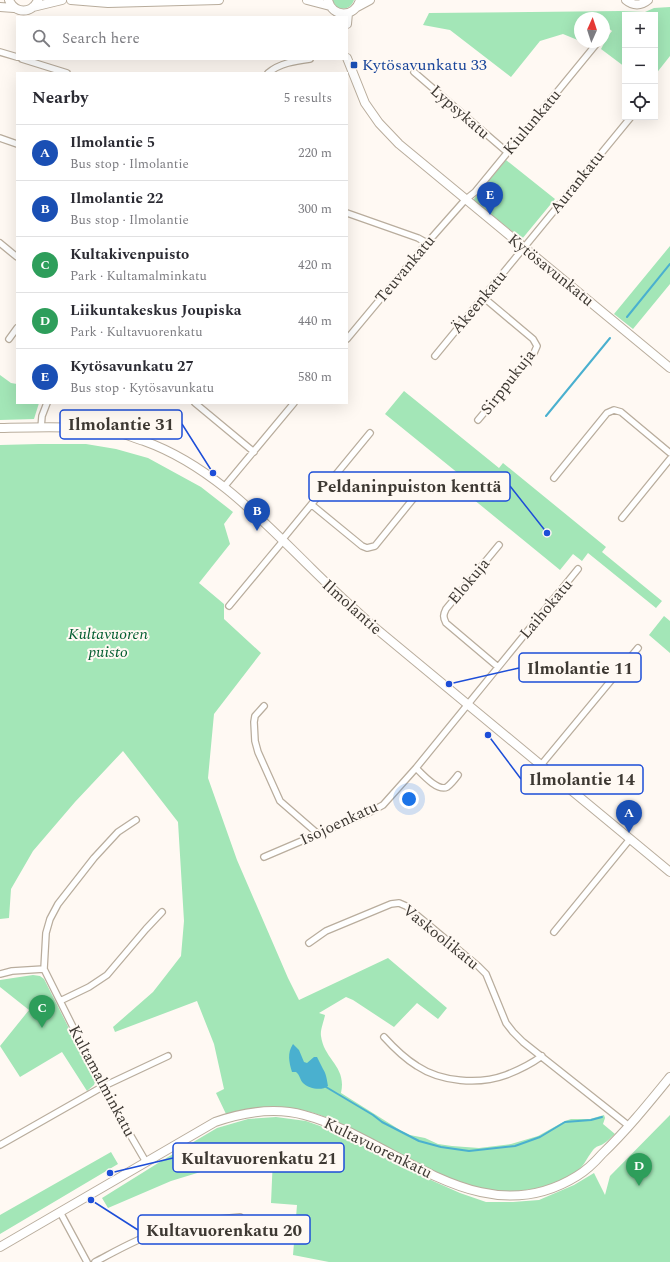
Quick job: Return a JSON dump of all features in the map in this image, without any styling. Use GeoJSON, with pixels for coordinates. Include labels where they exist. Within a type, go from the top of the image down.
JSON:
{"type":"FeatureCollection","features":[{"type":"Feature","properties":{"kind":"street"},"geometry":{"type":"LineString","coordinates":[[9,0],[14,8]]}},
{"type":"Feature","properties":{"kind":"street"},"geometry":{"type":"LineString","coordinates":[[0,7],[14,8],[24,11],[36,4],[62,0]]}},
{"type":"Feature","properties":{"kind":"street"},"geometry":{"type":"LineString","coordinates":[[71,0],[108,3],[219,0]]}},
{"type":"Feature","properties":{"kind":"street"},"geometry":{"type":"LineString","coordinates":[[307,0],[329,3],[338,15],[348,13],[358,3],[370,0]]}},
{"type":"Feature","properties":{"kind":"street"},"geometry":{"type":"LineString","coordinates":[[626,0],[637,5],[648,0]]}},
{"type":"Feature","properties":{"kind":"street","name":"Kiulunkatu"},"geometry":{"type":"LineString","coordinates":[[465,200],[475,192],[593,48]]}},
{"type":"Feature","properties":{"kind":"street"},"geometry":{"type":"LineString","coordinates":[[0,52],[16,57]]}},
{"type":"Feature","properties":{"kind":"street"},"geometry":{"type":"LineString","coordinates":[[25,60],[64,72]]}},
{"type":"Feature","properties":{"kind":"street"},"geometry":{"type":"LineString","coordinates":[[269,72],[290,62],[303,60]]}},
{"type":"Feature","properties":{"kind":"street","name":"Kytösavunkatu"},"geometry":{"type":"LineString","coordinates":[[348,60],[365,103],[379,123],[399,144],[670,368]]}},
{"type":"Feature","properties":{"kind":"street","name":"Lypsykatu"},"geometry":{"type":"LineString","coordinates":[[414,72],[507,152]]}},
{"type":"Feature","properties":{"kind":"street","name":"Aurankatu"},"geometry":{"type":"LineString","coordinates":[[524,248],[629,120]]}},
{"type":"Feature","properties":{"kind":"street"},"geometry":{"type":"LineString","coordinates":[[0,138],[16,144]]}},
{"type":"Feature","properties":{"kind":"street","name":"Teuvankatu"},"geometry":{"type":"LineString","coordinates":[[348,338],[465,200]]}},
{"type":"Feature","properties":{"kind":"street"},"geometry":{"type":"LineString","coordinates":[[348,213],[418,238],[427,243]]}},
{"type":"Feature","properties":{"kind":"street"},"geometry":{"type":"LineString","coordinates":[[0,242],[16,256]]}},
{"type":"Feature","properties":{"kind":"street","name":"Äkeenkatu"},"geometry":{"type":"LineString","coordinates":[[435,356],[524,248]]}},
{"type":"Feature","properties":{"kind":"street","name":"Sirppukuja"},"geometry":{"type":"LineString","coordinates":[[478,420],[534,353],[537,346],[533,340],[484,297]]}},
{"type":"Feature","properties":{"kind":"street"},"geometry":{"type":"LineString","coordinates":[[9,339],[16,329]]}},
{"type":"Feature","properties":{"kind":"street"},"geometry":{"type":"LineString","coordinates":[[42,428],[42,416],[47,404]]}},
{"type":"Feature","properties":{"kind":"street"},"geometry":{"type":"LineString","coordinates":[[196,404],[254,452]]}},
{"type":"Feature","properties":{"kind":"street"},"geometry":{"type":"LineString","coordinates":[[224,487],[293,404]]}},
{"type":"Feature","properties":{"kind":"street"},"geometry":{"type":"LineString","coordinates":[[554,478],[607,413],[614,410],[621,412],[670,452]]}},
{"type":"Feature","properties":{"kind":"street","name":"Ilmolantie"},"geometry":{"type":"LineString","coordinates":[[0,428],[67,427],[125,434],[176,455],[201,470],[224,487],[283,541],[336,594],[367,622],[670,872]]}},
{"type":"Feature","properties":{"kind":"street"},"geometry":{"type":"LineString","coordinates":[[229,606],[370,433]]}},
{"type":"Feature","properties":{"kind":"street"},"geometry":{"type":"LineString","coordinates":[[622,518],[670,460]]}},
{"type":"Feature","properties":{"kind":"street"},"geometry":{"type":"LineString","coordinates":[[312,505],[362,546],[367,548],[374,546],[430,478]]}},
{"type":"Feature","properties":{"kind":"street","name":"Elokuja"},"geometry":{"type":"LineString","coordinates":[[498,667],[446,623],[443,618],[443,614],[499,545]]}},
{"type":"Feature","properties":{"kind":"street","name":"Laihokatu"},"geometry":{"type":"LineString","coordinates":[[467,704],[578,569]]}},
{"type":"Feature","properties":{"kind":"street"},"geometry":{"type":"LineString","coordinates":[[541,765],[638,648]]}},
{"type":"Feature","properties":{"kind":"street","name":"Isojoenkatu"},"geometry":{"type":"LineString","coordinates":[[264,857],[383,805],[416,768],[467,704]]}},
{"type":"Feature","properties":{"kind":"street"},"geometry":{"type":"LineString","coordinates":[[264,706],[255,716],[254,722],[258,752],[280,801],[318,834]]}},
{"type":"Feature","properties":{"kind":"street"},"geometry":{"type":"LineString","coordinates":[[416,768],[440,788],[447,787],[458,775]]}},
{"type":"Feature","properties":{"kind":"street","name":"Kultamalminkatu"},"geometry":{"type":"LineString","coordinates":[[136,820],[118,832],[94,858],[58,904],[50,919],[46,933],[44,969],[102,1087],[146,1162]]}},
{"type":"Feature","properties":{"kind":"street"},"geometry":{"type":"LineString","coordinates":[[554,932],[630,839]]}},
{"type":"Feature","properties":{"kind":"street","name":"Vaskoolikatu"},"geometry":{"type":"LineString","coordinates":[[309,943],[326,932],[391,904],[399,903],[406,906],[486,974],[506,1023],[523,1042],[629,1126]]}},
{"type":"Feature","properties":{"kind":"street"},"geometry":{"type":"LineString","coordinates":[[60,1001],[89,987],[107,975],[162,912]]}},
{"type":"Feature","properties":{"kind":"street"},"geometry":{"type":"LineString","coordinates":[[0,974],[12,971],[44,969]]}},
{"type":"Feature","properties":{"kind":"street"},"geometry":{"type":"LineString","coordinates":[[384,1037],[400,1054],[418,1067],[450,1079],[488,1080],[506,1076],[525,1067],[542,1056]]}},
{"type":"Feature","properties":{"kind":"street"},"geometry":{"type":"LineString","coordinates":[[1,1143],[102,1087],[168,1056]]}},
{"type":"Feature","properties":{"kind":"street","name":"Kultavuorenkatu"},"geometry":{"type":"LineString","coordinates":[[0,1247],[215,1122],[249,1113],[283,1112],[303,1115],[324,1121],[434,1176],[478,1192],[496,1196],[516,1196],[538,1193],[558,1186],[577,1176],[600,1157],[629,1126],[670,1077]]}},
{"type":"Feature","properties":{"kind":"street"},"geometry":{"type":"LineString","coordinates":[[60,1212],[87,1262]]}},
{"type":"Feature","properties":{"kind":"street"},"geometry":{"type":"LineString","coordinates":[[95,1262],[161,1231],[194,1222],[240,1217]]}},
{"type":"Feature","properties":{"kind":"green space"},"geometry":{"type":"Polygon","coordinates":[[[332,0],[354,0],[349,7],[343,9],[337,8],[332,0]]]}},
{"type":"Feature","properties":{"kind":"green space"},"geometry":{"type":"Polygon","coordinates":[[[670,7],[670,56],[658,71],[658,12],[645,12],[654,8],[670,7]]]}},
{"type":"Feature","properties":{"kind":"green space"},"geometry":{"type":"Polygon","coordinates":[[[620,11],[645,12],[622,12],[622,65],[601,49],[610,48],[610,34],[612,31],[610,29],[610,12],[574,12],[574,39],[563,34],[540,41],[511,77],[450,30],[423,25],[429,13],[620,11]]]}},
{"type":"Feature","properties":{"kind":"green space"},"geometry":{"type":"Polygon","coordinates":[[[506,160],[555,199],[522,239],[473,200],[506,160]]]}},
{"type":"Feature","properties":{"kind":"green space"},"geometry":{"type":"Polygon","coordinates":[[[670,246],[670,284],[633,329],[614,314],[670,246]]]}},
{"type":"Feature","properties":{"kind":"green space"},"geometry":{"type":"Polygon","coordinates":[[[0,375],[11,383],[16,384],[16,404],[39,404],[34,419],[0,420],[0,375]]]}},
{"type":"Feature","properties":{"kind":"green space"},"geometry":{"type":"Polygon","coordinates":[[[404,391],[499,468],[503,463],[606,547],[602,552],[662,601],[656,608],[588,553],[582,561],[573,554],[560,570],[473,499],[480,491],[385,414],[404,391]]]}},
{"type":"Feature","properties":{"kind":"green space","name":"Kultavuoren puisto"},"geometry":{"type":"Polygon","coordinates":[[[86,444],[116,449],[148,458],[201,487],[233,512],[224,524],[230,544],[199,583],[224,604],[224,619],[261,653],[214,714],[208,778],[237,860],[299,1000],[388,958],[447,1008],[438,1019],[417,1003],[394,1027],[346,997],[319,1013],[325,1015],[321,1036],[326,1051],[341,1076],[341,1093],[410,1135],[425,1138],[438,1144],[452,1146],[479,1148],[511,1144],[538,1136],[571,1119],[590,1119],[604,1115],[605,1118],[603,1124],[615,1134],[594,1149],[576,1173],[558,1182],[528,1190],[497,1191],[482,1189],[452,1180],[340,1124],[313,1113],[286,1107],[266,1107],[246,1109],[226,1114],[216,1093],[224,1089],[214,1044],[197,1001],[115,1032],[113,1027],[153,992],[181,956],[184,921],[178,822],[123,751],[75,802],[33,851],[11,889],[9,918],[0,919],[0,445],[86,444]]]}},
{"type":"Feature","properties":{"kind":"green space"},"geometry":{"type":"Polygon","coordinates":[[[664,616],[670,621],[670,653],[649,635],[664,616]]]}},
{"type":"Feature","properties":{"kind":"green space"},"geometry":{"type":"Polygon","coordinates":[[[33,975],[40,976],[44,979],[93,1076],[95,1082],[94,1085],[87,1091],[62,1052],[20,1077],[0,1046],[29,1010],[0,987],[0,980],[33,975]]]}},
{"type":"Feature","properties":{"kind":"green space"},"geometry":{"type":"Polygon","coordinates":[[[670,1115],[670,1262],[329,1262],[293,1255],[297,1205],[271,1203],[273,1157],[236,1160],[232,1167],[207,1170],[171,1181],[108,1208],[102,1198],[217,1128],[248,1119],[276,1117],[306,1121],[334,1131],[433,1181],[460,1193],[486,1202],[539,1200],[574,1185],[594,1173],[605,1195],[610,1176],[670,1115]]]}},
{"type":"Feature","properties":{"kind":"green space"},"geometry":{"type":"Polygon","coordinates":[[[111,1152],[118,1164],[0,1234],[0,1215],[111,1152]]]}},
{"type":"Feature","properties":{"kind":"water"},"geometry":{"type":"Polygon","coordinates":[[[293,1044],[299,1050],[304,1062],[307,1063],[314,1057],[317,1057],[325,1072],[328,1086],[319,1089],[309,1087],[303,1083],[296,1072],[292,1072],[289,1058],[293,1044]]]}},
{"type":"Feature","properties":{"kind":"waterway"},"geometry":{"type":"LineString","coordinates":[[627,317],[670,264]]}},
{"type":"Feature","properties":{"kind":"waterway"},"geometry":{"type":"LineString","coordinates":[[546,416],[610,338]]}},
{"type":"Feature","properties":{"kind":"waterway"},"geometry":{"type":"LineString","coordinates":[[326,1087],[382,1122],[419,1141],[441,1147],[469,1151],[515,1146],[540,1137],[565,1122],[591,1120],[602,1117]]}},
{"type":"Feature","properties":{"kind":"place","name":"Kytösavunkatu 33"},"geometry":{"type":"Point","coordinates":[354,65]}},
{"type":"Feature","properties":{"kind":"place","name":"Kytösavunkatu 27"},"geometry":{"type":"Point","coordinates":[490,215]}},
{"type":"Feature","properties":{"kind":"place","name":"Ilmolantie 31"},"geometry":{"type":"Point","coordinates":[213,473]}},
{"type":"Feature","properties":{"kind":"place","name":"Ilmolantie 22"},"geometry":{"type":"Point","coordinates":[257,531]}},
{"type":"Feature","properties":{"kind":"place","name":"Peldaninpuiston kenttä"},"geometry":{"type":"Point","coordinates":[547,533]}},
{"type":"Feature","properties":{"kind":"place","name":"Ilmolantie 11"},"geometry":{"type":"Point","coordinates":[449,684]}},
{"type":"Feature","properties":{"kind":"place","name":"Ilmolantie 14"},"geometry":{"type":"Point","coordinates":[488,735]}},
{"type":"Feature","properties":{"kind":"place","name":"Ilmolantie 5"},"geometry":{"type":"Point","coordinates":[629,833]}},
{"type":"Feature","properties":{"kind":"place","name":"Kultakivenpuisto"},"geometry":{"type":"Point","coordinates":[42,1028]}},
{"type":"Feature","properties":{"kind":"place","name":"Kultavuorenkatu 21"},"geometry":{"type":"Point","coordinates":[110,1173]}},
{"type":"Feature","properties":{"kind":"place","name":"Liikuntakeskus Joupiska"},"geometry":{"type":"Point","coordinates":[639,1186]}},
{"type":"Feature","properties":{"kind":"place","name":"Kultavuorenkatu 20"},"geometry":{"type":"Point","coordinates":[91,1200]}}]}
